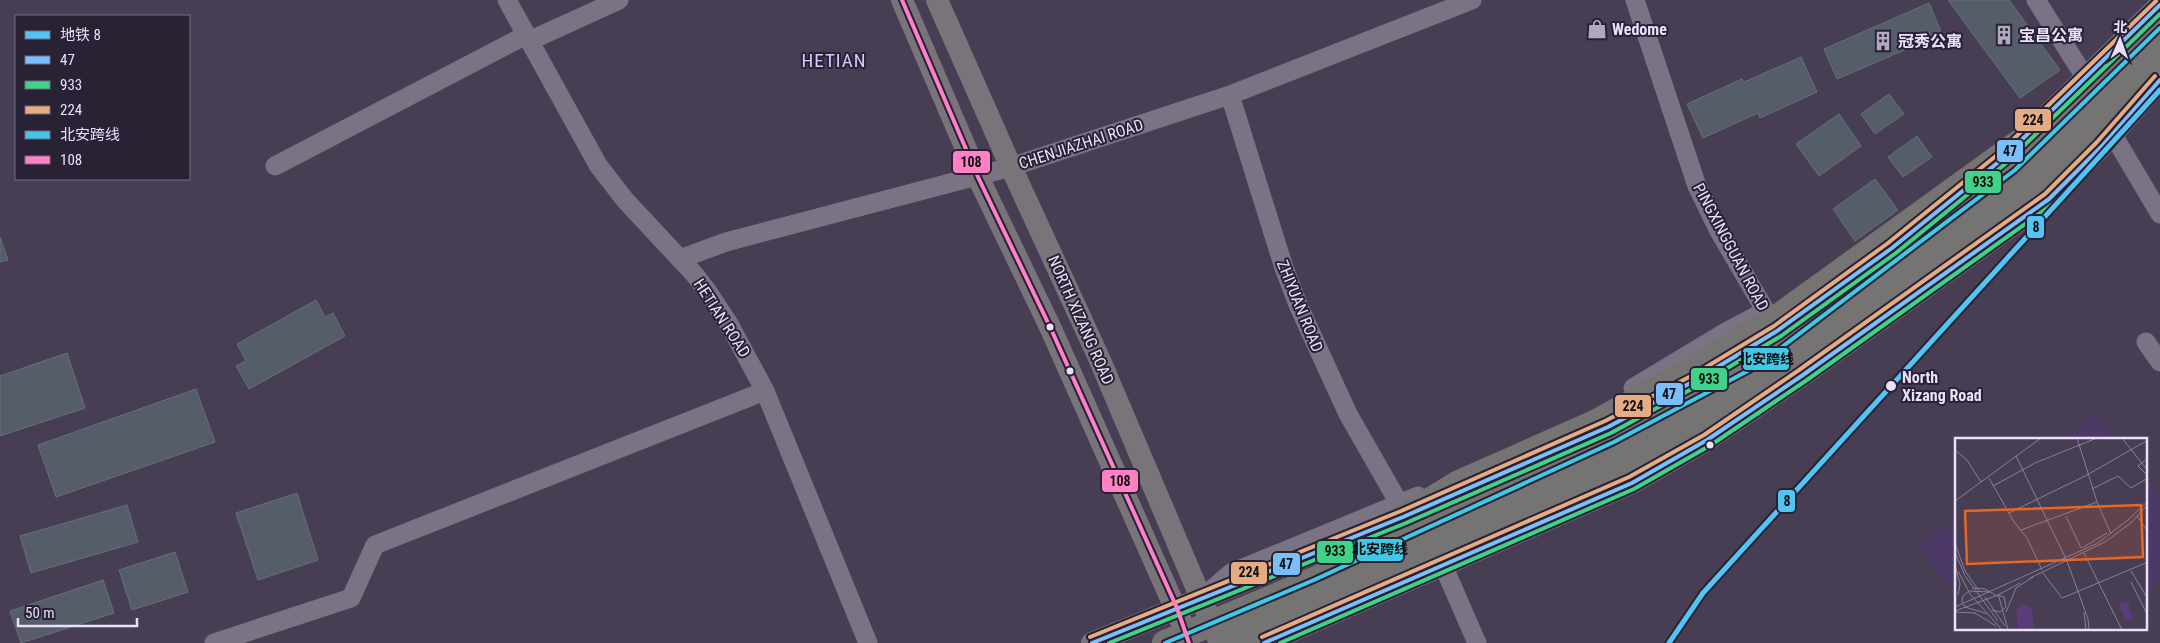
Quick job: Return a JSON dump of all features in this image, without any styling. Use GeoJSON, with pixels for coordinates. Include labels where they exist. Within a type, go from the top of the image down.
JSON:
{"type":"FeatureCollection","features":[{"type":"Feature","properties":{"kind":"highway"},"geometry":{"type":"LineString","coordinates":[[1402,511],[1457,484],[1597,422],[1691,370],[1782,314],[2160,28]]}},
{"type":"Feature","properties":{"kind":"highway"},"geometry":{"type":"LineString","coordinates":[[1229,643],[1324,603],[1632,461],[1765,382],[2027,187],[2160,54]]}},
{"type":"Feature","properties":{"kind":"highway"},"geometry":{"type":"LineString","coordinates":[[1165,643],[1314,580],[1614,442],[1756,366],[2014,170],[2097,77]]}},
{"type":"Feature","properties":{"kind":"main road","name":"NORTH XIZANG ROAD"},"geometry":{"type":"LineString","coordinates":[[902,0],[978,176],[1051,330],[1176,608],[1189,643]]}},
{"type":"Feature","properties":{"kind":"main road","name":"NORTH XIZANG ROAD"},"geometry":{"type":"LineString","coordinates":[[937,0],[1011,167],[1100,358],[1220,643]]}},
{"type":"Feature","properties":{"kind":"main road"},"geometry":{"type":"LineString","coordinates":[[1092,643],[1200,599],[1402,511],[1608,427],[1696,380],[1777,331],[1892,248],[2001,160],[2097,77],[2160,5]]}},
{"type":"Feature","properties":{"kind":"main road"},"geometry":{"type":"LineString","coordinates":[[1264,643],[1632,483],[1707,440],[1803,375],[2049,199],[2112,135],[2160,80]]}},
{"type":"Feature","properties":{"kind":"street","name":"HETIAN ROAD"},"geometry":{"type":"LineString","coordinates":[[507,0],[587,148],[602,171],[625,200],[708,292],[738,340],[765,390],[868,643]]}},
{"type":"Feature","properties":{"kind":"street"},"geometry":{"type":"LineString","coordinates":[[275,166],[528,38],[619,0]]}},
{"type":"Feature","properties":{"kind":"street","name":"CHENJIAZHAI ROAD"},"geometry":{"type":"LineString","coordinates":[[680,259],[726,242],[1011,167],[1230,95],[1472,0]]}},
{"type":"Feature","properties":{"kind":"street","name":"PINGXINGGUAN ROAD"},"geometry":{"type":"LineString","coordinates":[[1635,0],[1697,186],[1716,225],[1803,375]]}},
{"type":"Feature","properties":{"kind":"street"},"geometry":{"type":"LineString","coordinates":[[2036,0],[2097,77],[2112,135],[2160,214]]}},
{"type":"Feature","properties":{"kind":"street","name":"ZHIYUAN ROAD"},"geometry":{"type":"LineString","coordinates":[[1230,95],[1284,268],[1299,307],[1348,414],[1402,511]]}},
{"type":"Feature","properties":{"kind":"street"},"geometry":{"type":"LineString","coordinates":[[1402,511],[1608,404],[1726,332],[1766,312]]}},
{"type":"Feature","properties":{"kind":"street"},"geometry":{"type":"LineString","coordinates":[[2146,342],[2160,362]]}},
{"type":"Feature","properties":{"kind":"street"},"geometry":{"type":"LineString","coordinates":[[214,643],[351,598],[375,545],[765,390]]}},
{"type":"Feature","properties":{"kind":"street"},"geometry":{"type":"LineString","coordinates":[[1443,565],[1477,643]]}},
{"type":"Feature","properties":{"kind":"shaded area"},"geometry":{"type":"Polygon","coordinates":[[[2097,413],[2115,438],[2064,438],[2097,413]]]}},
{"type":"Feature","properties":{"kind":"shaded area"},"geometry":{"type":"Polygon","coordinates":[[[2148,483],[2160,499],[2160,581],[2148,591],[2148,483]]]}},
{"type":"Feature","properties":{"kind":"shaded area"},"geometry":{"type":"Polygon","coordinates":[[[1955,522],[1955,591],[1916,546],[1955,522]]]}},
{"type":"Feature","properties":{"kind":"building","name":"宝昌公寓"},"geometry":{"type":"Polygon","coordinates":[[[1948,0],[2009,0],[2060,70],[2020,98],[1948,0]]]}},
{"type":"Feature","properties":{"kind":"building","name":"冠秀公寓"},"geometry":{"type":"Polygon","coordinates":[[[1929,3],[1942,34],[1837,79],[1824,49],[1929,3]]]}},
{"type":"Feature","properties":{"kind":"building"},"geometry":{"type":"Polygon","coordinates":[[[1801,57],[1817,92],[1760,118],[1758,113],[1703,138],[1687,104],[1742,79],[1744,82],[1801,57]]]}},
{"type":"Feature","properties":{"kind":"building"},"geometry":{"type":"Polygon","coordinates":[[[1889,94],[1904,114],[1875,134],[1861,114],[1889,94]]]}},
{"type":"Feature","properties":{"kind":"building"},"geometry":{"type":"Polygon","coordinates":[[[1839,114],[1861,146],[1819,176],[1796,144],[1839,114]]]}},
{"type":"Feature","properties":{"kind":"building"},"geometry":{"type":"Polygon","coordinates":[[[1917,136],[1932,157],[1903,177],[1888,157],[1917,136]]]}},
{"type":"Feature","properties":{"kind":"building"},"geometry":{"type":"Polygon","coordinates":[[[1875,179],[1898,210],[1855,241],[1833,209],[1875,179]]]}},
{"type":"Feature","properties":{"kind":"building"},"geometry":{"type":"Polygon","coordinates":[[[0,237],[8,260],[0,262],[0,237]]]}},
{"type":"Feature","properties":{"kind":"building"},"geometry":{"type":"Polygon","coordinates":[[[316,300],[325,317],[333,313],[345,336],[249,389],[236,366],[246,361],[237,344],[316,300]]]}},
{"type":"Feature","properties":{"kind":"building"},"geometry":{"type":"Polygon","coordinates":[[[67,353],[85,408],[0,436],[0,376],[67,353]]]}},
{"type":"Feature","properties":{"kind":"building"},"geometry":{"type":"Polygon","coordinates":[[[196,389],[215,442],[56,497],[38,445],[196,389]]]}},
{"type":"Feature","properties":{"kind":"building"},"geometry":{"type":"Polygon","coordinates":[[[297,493],[318,560],[258,580],[236,513],[297,493]]]}},
{"type":"Feature","properties":{"kind":"building"},"geometry":{"type":"Polygon","coordinates":[[[127,505],[138,542],[31,573],[20,536],[127,505]]]}},
{"type":"Feature","properties":{"kind":"building"},"geometry":{"type":"Polygon","coordinates":[[[175,552],[188,592],[132,610],[119,570],[175,552]]]}},
{"type":"Feature","properties":{"kind":"building"},"geometry":{"type":"Polygon","coordinates":[[[103,580],[114,613],[21,643],[10,611],[103,580]]]}},
{"type":"Feature","properties":{"kind":"metro line","name":"8"},"geometry":{"type":"LineString","coordinates":[[1669,643],[1703,593],[2160,90]]}},
{"type":"Feature","properties":{"kind":"transit line","name":"108"},"geometry":{"type":"LineString","coordinates":[[902,0],[978,177],[1051,329],[1177,608],[1189,643]]}},
{"type":"Feature","properties":{"kind":"transit line","name":"224"},"geometry":{"type":"LineString","coordinates":[[1090,637],[1401,511],[1605,421],[1693,375],[1774,326],[1888,243],[1997,155],[2156,1]]}},
{"type":"Feature","properties":{"kind":"transit line","name":"47"},"geometry":{"type":"LineString","coordinates":[[1092,643],[1403,517],[1608,427],[1696,380],[1777,331],[1892,248],[2001,160],[2160,5]]}},
{"type":"Feature","properties":{"kind":"transit line","name":"933"},"geometry":{"type":"LineString","coordinates":[[1109,643],[1406,523],[1611,433],[1699,385],[1781,336],[1896,253],[2005,164],[2160,14]]}},
{"type":"Feature","properties":{"kind":"transit line","name":"北安跨线"},"geometry":{"type":"LineString","coordinates":[[1165,643],[1314,580],[1614,442],[1757,366],[2015,170],[2160,28]]}},
{"type":"Feature","properties":{"kind":"transit line","name":"224"},"geometry":{"type":"LineString","coordinates":[[1262,637],[1629,477],[1704,435],[1799,370],[2045,194],[2097,142],[2155,76]]}},
{"type":"Feature","properties":{"kind":"transit line","name":"47"},"geometry":{"type":"LineString","coordinates":[[1264,643],[1632,483],[1707,440],[1803,375],[2049,199],[2102,146],[2160,80]]}},
{"type":"Feature","properties":{"kind":"transit line","name":"933"},"geometry":{"type":"LineString","coordinates":[[1280,643],[1634,489],[1711,445],[1807,380],[2053,204],[2107,150],[2160,89]]}},
{"type":"Feature","properties":{"kind":"place","name":"Wedome"},"geometry":{"type":"Point","coordinates":[1597,29]}},
{"type":"Feature","properties":{"kind":"place","name":"宝昌公寓"},"geometry":{"type":"Point","coordinates":[2004,35]}},
{"type":"Feature","properties":{"kind":"place","name":"冠秀公寓"},"geometry":{"type":"Point","coordinates":[1883,41]}},
{"type":"Feature","properties":{"kind":"place","name":"North Xizang Road"},"geometry":{"type":"Point","coordinates":[1891,386]}},
{"type":"Feature","properties":{"kind":"district","name":"HETIAN"},"geometry":{"type":"Point","coordinates":[834,60]}}]}
